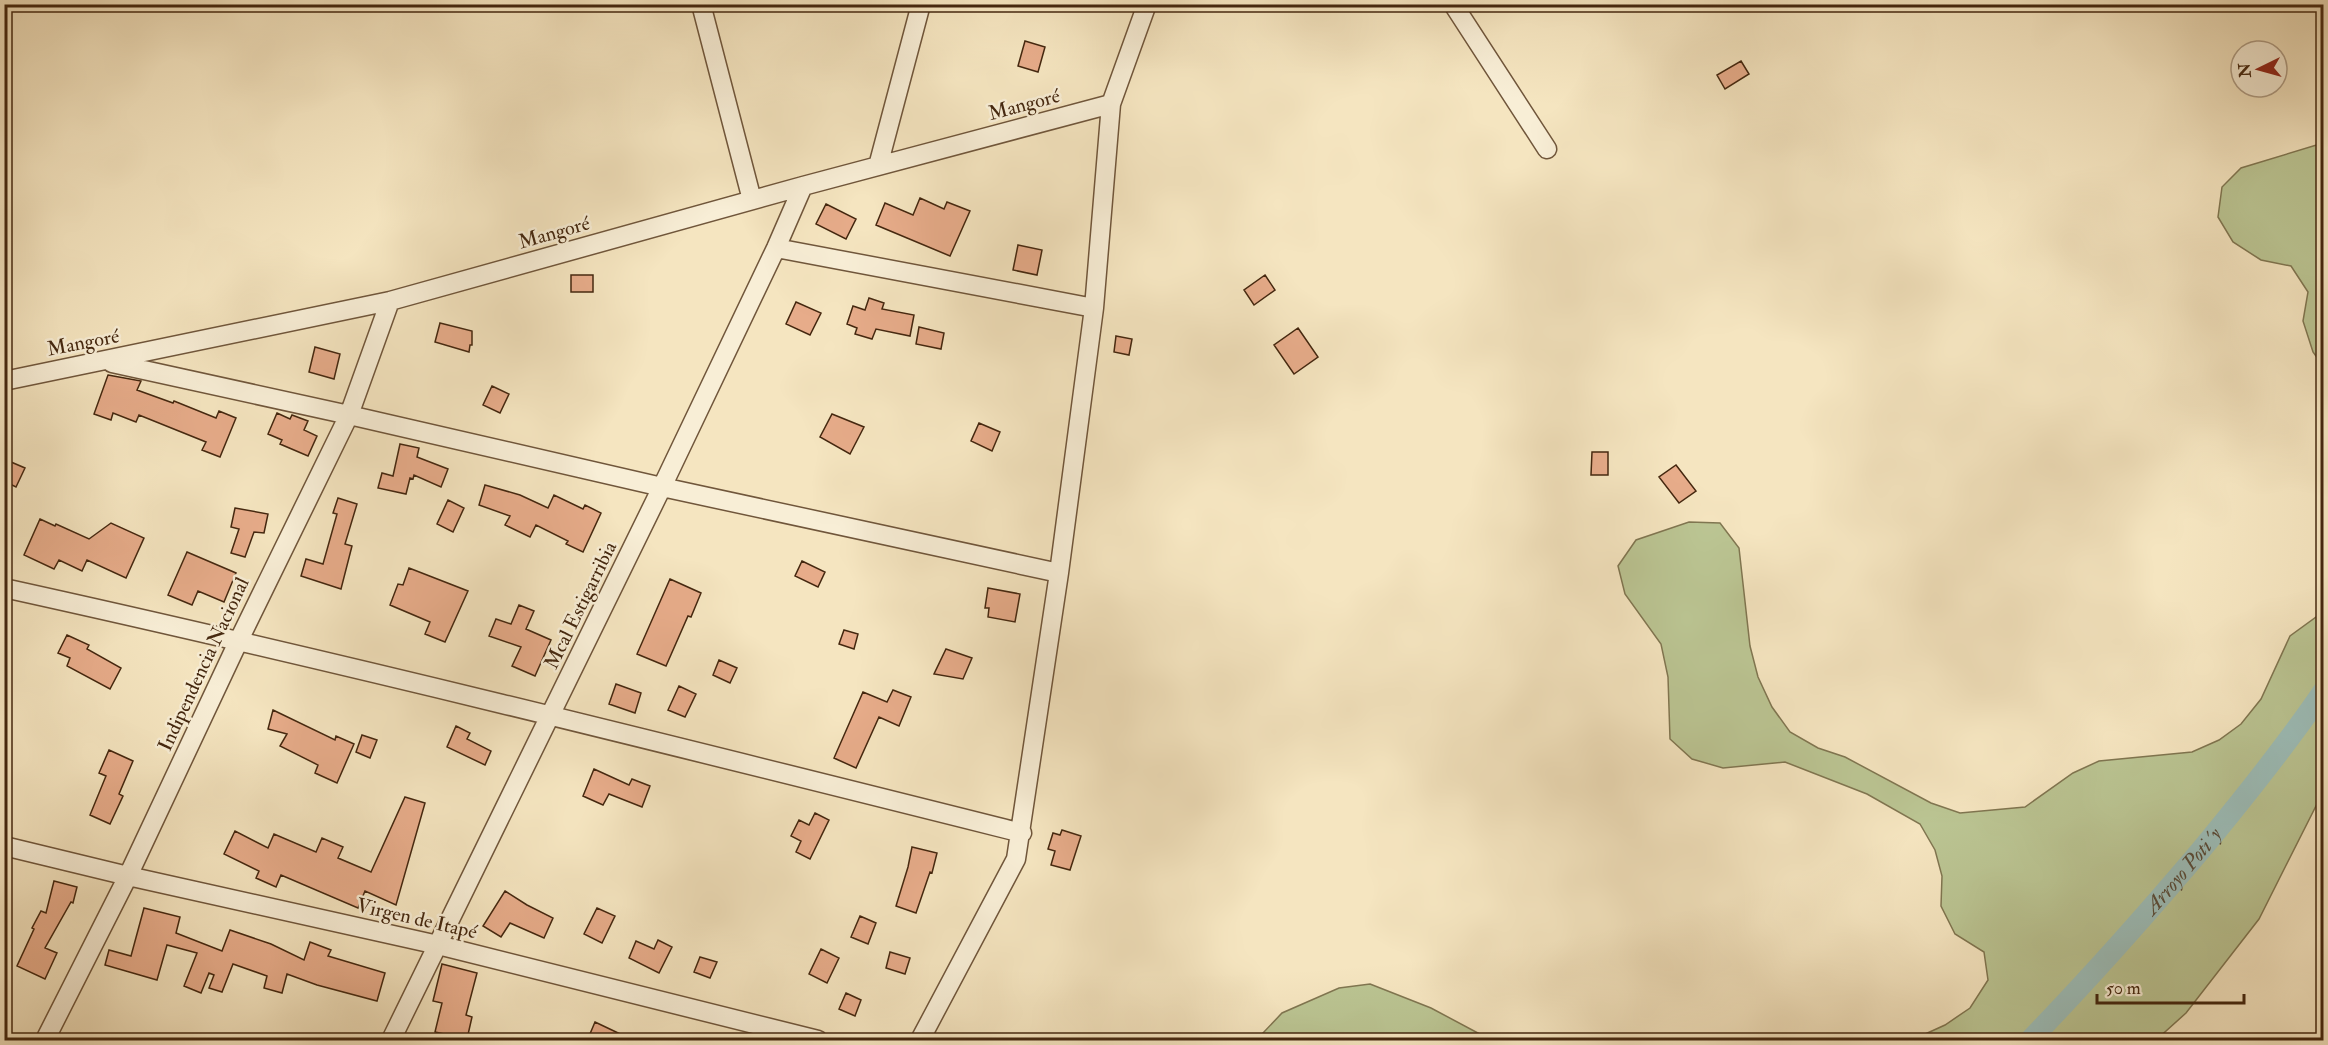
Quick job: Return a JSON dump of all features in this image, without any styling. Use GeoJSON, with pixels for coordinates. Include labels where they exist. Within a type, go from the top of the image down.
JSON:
{"type":"FeatureCollection","features":[{"type":"Feature","properties":{"kind":"street"},"geometry":{"type":"LineString","coordinates":[[701,4],[752,200]]}},
{"type":"Feature","properties":{"kind":"street"},"geometry":{"type":"LineString","coordinates":[[878,166],[921,4]]}},
{"type":"Feature","properties":{"kind":"street"},"geometry":{"type":"LineString","coordinates":[[920,1041],[1016,859],[1022,833],[1094,308],[1112,104],[1147,4]]}},
{"type":"Feature","properties":{"kind":"street"},"geometry":{"type":"LineString","coordinates":[[1453,4],[1547,149]]}},
{"type":"Feature","properties":{"kind":"street","name":"Mangoré"},"geometry":{"type":"LineString","coordinates":[[4,381],[390,301],[803,186],[1112,104]]}},
{"type":"Feature","properties":{"kind":"street","name":"Mcal Estigarribia"},"geometry":{"type":"LineString","coordinates":[[391,1041],[662,487],[776,248],[803,186]]}},
{"type":"Feature","properties":{"kind":"street"},"geometry":{"type":"LineString","coordinates":[[776,248],[1094,308]]}},
{"type":"Feature","properties":{"kind":"street","name":"Indipendencia Nacional"},"geometry":{"type":"LineString","coordinates":[[45,1041],[128,876],[239,640],[349,415],[390,301]]}},
{"type":"Feature","properties":{"kind":"street"},"geometry":{"type":"LineString","coordinates":[[104,362],[1059,573]]}},
{"type":"Feature","properties":{"kind":"street"},"geometry":{"type":"LineString","coordinates":[[4,588],[239,640],[551,715],[1022,833]]}},
{"type":"Feature","properties":{"kind":"street","name":"Virgen de Itapé"},"geometry":{"type":"LineString","coordinates":[[4,846],[438,945],[818,1041]]}},
{"type":"Feature","properties":{"kind":"green space"},"geometry":{"type":"Polygon","coordinates":[[[2324,143],[2323,366],[2313,352],[2303,321],[2308,292],[2291,266],[2261,260],[2233,242],[2218,217],[2222,187],[2241,168],[2324,143]]]}},
{"type":"Feature","properties":{"kind":"green space"},"geometry":{"type":"Polygon","coordinates":[[[1689,522],[1720,523],[1739,548],[1750,646],[1758,677],[1772,707],[1790,732],[1818,748],[1845,757],[1931,803],[1960,813],[2025,807],[2073,773],[2099,761],[2192,752],[2219,740],[2241,724],[2261,699],[2290,636],[2323,612],[2323,792],[2259,919],[2186,1013],[2156,1040],[1912,1040],[1945,1025],[1970,1008],[1988,980],[1984,952],[1955,934],[1941,906],[1942,876],[1935,850],[1920,824],[1867,794],[1785,762],[1723,768],[1692,759],[1670,739],[1668,677],[1661,644],[1625,594],[1618,566],[1636,540],[1689,522]]]}},
{"type":"Feature","properties":{"kind":"green space"},"geometry":{"type":"Polygon","coordinates":[[[1370,984],[1431,1008],[1491,1040],[1262,1040],[1262,1034],[1282,1013],[1339,988],[1370,984]]]}},
{"type":"Feature","properties":{"kind":"building"},"geometry":{"type":"Polygon","coordinates":[[[1025,41],[1045,47],[1038,72],[1018,66],[1025,41]]]}},
{"type":"Feature","properties":{"kind":"building"},"geometry":{"type":"Polygon","coordinates":[[[1741,61],[1749,74],[1725,89],[1717,75],[1741,61]]]}},
{"type":"Feature","properties":{"kind":"building"},"geometry":{"type":"Polygon","coordinates":[[[920,198],[944,209],[947,202],[970,211],[950,256],[876,225],[885,203],[913,215],[920,198]]]}},
{"type":"Feature","properties":{"kind":"building"},"geometry":{"type":"Polygon","coordinates":[[[826,204],[856,219],[846,239],[816,224],[826,204]]]}},
{"type":"Feature","properties":{"kind":"building"},"geometry":{"type":"Polygon","coordinates":[[[1018,245],[1042,250],[1037,275],[1013,270],[1018,245]]]}},
{"type":"Feature","properties":{"kind":"building"},"geometry":{"type":"Polygon","coordinates":[[[571,275],[593,275],[593,292],[571,292],[571,275]]]}},
{"type":"Feature","properties":{"kind":"building"},"geometry":{"type":"Polygon","coordinates":[[[1265,275],[1275,290],[1254,305],[1244,290],[1265,275]]]}},
{"type":"Feature","properties":{"kind":"building"},"geometry":{"type":"Polygon","coordinates":[[[869,298],[884,303],[882,309],[914,315],[910,336],[876,329],[872,339],[855,334],[857,328],[847,324],[853,306],[865,310],[869,298]]]}},
{"type":"Feature","properties":{"kind":"building"},"geometry":{"type":"Polygon","coordinates":[[[796,302],[821,313],[810,335],[786,324],[796,302]]]}},
{"type":"Feature","properties":{"kind":"building"},"geometry":{"type":"Polygon","coordinates":[[[440,323],[472,331],[472,345],[470,345],[469,352],[435,342],[440,323]]]}},
{"type":"Feature","properties":{"kind":"building"},"geometry":{"type":"Polygon","coordinates":[[[919,327],[944,333],[941,349],[916,344],[919,327]]]}},
{"type":"Feature","properties":{"kind":"building"},"geometry":{"type":"Polygon","coordinates":[[[1298,328],[1318,357],[1294,374],[1274,345],[1298,328]]]}},
{"type":"Feature","properties":{"kind":"building"},"geometry":{"type":"Polygon","coordinates":[[[1116,336],[1132,339],[1129,355],[1114,352],[1116,336]]]}},
{"type":"Feature","properties":{"kind":"building"},"geometry":{"type":"Polygon","coordinates":[[[315,347],[340,354],[334,379],[309,372],[315,347]]]}},
{"type":"Feature","properties":{"kind":"building"},"geometry":{"type":"Polygon","coordinates":[[[108,375],[141,381],[137,390],[173,403],[174,401],[216,418],[219,411],[236,418],[220,457],[202,450],[206,442],[139,415],[136,422],[113,413],[111,420],[94,414],[108,375]]]}},
{"type":"Feature","properties":{"kind":"building"},"geometry":{"type":"Polygon","coordinates":[[[492,386],[509,394],[500,413],[483,405],[492,386]]]}},
{"type":"Feature","properties":{"kind":"building"},"geometry":{"type":"Polygon","coordinates":[[[277,413],[290,419],[292,415],[308,421],[304,430],[317,436],[308,456],[280,444],[282,440],[268,434],[277,413]]]}},
{"type":"Feature","properties":{"kind":"building"},"geometry":{"type":"Polygon","coordinates":[[[832,414],[864,427],[850,454],[820,437],[832,414]]]}},
{"type":"Feature","properties":{"kind":"building"},"geometry":{"type":"Polygon","coordinates":[[[979,423],[1000,432],[992,451],[971,441],[979,423]]]}},
{"type":"Feature","properties":{"kind":"building"},"geometry":{"type":"Polygon","coordinates":[[[400,444],[419,448],[417,457],[448,469],[441,487],[414,475],[413,479],[410,478],[406,494],[378,488],[382,473],[393,476],[400,444]]]}},
{"type":"Feature","properties":{"kind":"building"},"geometry":{"type":"Polygon","coordinates":[[[1592,452],[1608,452],[1608,475],[1591,475],[1592,452]]]}},
{"type":"Feature","properties":{"kind":"building"},"geometry":{"type":"Polygon","coordinates":[[[4,459],[25,468],[16,487],[4,481],[4,459]]]}},
{"type":"Feature","properties":{"kind":"building"},"geometry":{"type":"Polygon","coordinates":[[[1676,465],[1696,491],[1679,503],[1659,477],[1676,465]]]}},
{"type":"Feature","properties":{"kind":"building"},"geometry":{"type":"Polygon","coordinates":[[[485,485],[520,495],[548,508],[554,495],[583,509],[585,505],[601,513],[583,552],[566,544],[568,541],[536,525],[530,537],[505,525],[510,516],[479,505],[485,485]]]}},
{"type":"Feature","properties":{"kind":"building"},"geometry":{"type":"Polygon","coordinates":[[[338,498],[357,504],[345,544],[352,546],[341,589],[301,576],[306,559],[323,564],[337,514],[333,513],[338,498]]]}},
{"type":"Feature","properties":{"kind":"building"},"geometry":{"type":"Polygon","coordinates":[[[448,500],[464,508],[453,532],[437,524],[448,500]]]}},
{"type":"Feature","properties":{"kind":"building"},"geometry":{"type":"Polygon","coordinates":[[[235,508],[268,514],[264,533],[254,532],[245,557],[231,553],[239,529],[231,527],[235,508]]]}},
{"type":"Feature","properties":{"kind":"building"},"geometry":{"type":"Polygon","coordinates":[[[40,519],[89,539],[111,523],[144,538],[126,578],[87,560],[82,571],[59,560],[54,569],[24,555],[40,519]]]}},
{"type":"Feature","properties":{"kind":"building"},"geometry":{"type":"Polygon","coordinates":[[[187,552],[236,573],[224,602],[198,591],[192,605],[168,595],[187,552]]]}},
{"type":"Feature","properties":{"kind":"building"},"geometry":{"type":"Polygon","coordinates":[[[802,561],[825,572],[818,587],[795,576],[802,561]]]}},
{"type":"Feature","properties":{"kind":"building"},"geometry":{"type":"Polygon","coordinates":[[[409,568],[468,591],[445,642],[425,634],[430,622],[390,605],[398,584],[403,585],[409,568]]]}},
{"type":"Feature","properties":{"kind":"building"},"geometry":{"type":"Polygon","coordinates":[[[670,579],[701,593],[666,666],[637,654],[670,579]]]}},
{"type":"Feature","properties":{"kind":"building"},"geometry":{"type":"Polygon","coordinates":[[[988,588],[1020,594],[1015,622],[988,617],[989,608],[985,608],[988,588]]]}},
{"type":"Feature","properties":{"kind":"building"},"geometry":{"type":"Polygon","coordinates":[[[519,605],[534,611],[526,629],[551,640],[535,676],[512,666],[521,647],[489,636],[496,619],[511,624],[519,605]]]}},
{"type":"Feature","properties":{"kind":"building"},"geometry":{"type":"Polygon","coordinates":[[[844,630],[858,634],[854,649],[839,644],[844,630]]]}},
{"type":"Feature","properties":{"kind":"building"},"geometry":{"type":"Polygon","coordinates":[[[67,635],[89,645],[87,649],[121,668],[110,689],[67,666],[70,658],[58,653],[67,635]]]}},
{"type":"Feature","properties":{"kind":"building"},"geometry":{"type":"Polygon","coordinates":[[[946,649],[972,658],[963,679],[934,674],[946,649]]]}},
{"type":"Feature","properties":{"kind":"building"},"geometry":{"type":"Polygon","coordinates":[[[719,660],[737,668],[730,683],[713,675],[719,660]]]}},
{"type":"Feature","properties":{"kind":"building"},"geometry":{"type":"Polygon","coordinates":[[[616,684],[641,693],[635,713],[609,704],[616,684]]]}},
{"type":"Feature","properties":{"kind":"building"},"geometry":{"type":"Polygon","coordinates":[[[679,686],[696,694],[685,717],[668,710],[679,686]]]}},
{"type":"Feature","properties":{"kind":"building"},"geometry":{"type":"Polygon","coordinates":[[[893,690],[911,697],[899,726],[879,717],[856,768],[834,758],[863,692],[887,702],[893,690]]]}},
{"type":"Feature","properties":{"kind":"building"},"geometry":{"type":"Polygon","coordinates":[[[273,710],[335,740],[336,736],[354,744],[337,783],[315,773],[318,765],[280,746],[287,734],[268,729],[273,710]]]}},
{"type":"Feature","properties":{"kind":"building"},"geometry":{"type":"Polygon","coordinates":[[[456,726],[470,733],[467,739],[491,751],[485,765],[447,747],[456,726]]]}},
{"type":"Feature","properties":{"kind":"building"},"geometry":{"type":"Polygon","coordinates":[[[362,735],[377,740],[370,758],[356,752],[362,735]]]}},
{"type":"Feature","properties":{"kind":"building"},"geometry":{"type":"Polygon","coordinates":[[[109,750],[133,761],[119,794],[123,796],[110,824],[90,815],[106,776],[99,773],[109,750]]]}},
{"type":"Feature","properties":{"kind":"building"},"geometry":{"type":"Polygon","coordinates":[[[594,769],[629,785],[632,779],[650,786],[642,807],[609,794],[603,805],[583,796],[594,769]]]}},
{"type":"Feature","properties":{"kind":"building"},"geometry":{"type":"Polygon","coordinates":[[[405,797],[425,803],[396,905],[365,891],[358,908],[281,875],[276,887],[256,878],[259,871],[224,854],[235,831],[268,848],[274,834],[316,852],[322,838],[343,847],[338,858],[371,872],[405,797]]]}},
{"type":"Feature","properties":{"kind":"building"},"geometry":{"type":"Polygon","coordinates":[[[815,813],[829,820],[810,859],[796,852],[801,841],[791,836],[799,820],[809,825],[815,813]]]}},
{"type":"Feature","properties":{"kind":"building"},"geometry":{"type":"Polygon","coordinates":[[[1062,830],[1081,836],[1070,870],[1051,865],[1055,851],[1048,849],[1053,833],[1060,835],[1062,830]]]}},
{"type":"Feature","properties":{"kind":"building"},"geometry":{"type":"Polygon","coordinates":[[[912,847],[937,853],[932,873],[930,872],[916,913],[896,906],[912,847]]]}},
{"type":"Feature","properties":{"kind":"building"},"geometry":{"type":"Polygon","coordinates":[[[54,881],[77,887],[73,903],[71,902],[45,948],[57,953],[45,979],[17,966],[41,911],[46,913],[54,881]]]}},
{"type":"Feature","properties":{"kind":"building"},"geometry":{"type":"Polygon","coordinates":[[[505,891],[553,918],[544,938],[510,923],[501,937],[483,926],[505,891]]]}},
{"type":"Feature","properties":{"kind":"building"},"geometry":{"type":"Polygon","coordinates":[[[144,908],[180,917],[176,933],[222,951],[230,930],[271,944],[304,960],[310,942],[331,950],[328,956],[385,973],[377,1001],[317,985],[287,974],[282,993],[264,988],[267,976],[233,964],[222,992],[209,988],[214,975],[209,973],[201,993],[184,986],[197,953],[167,945],[157,980],[105,965],[109,950],[131,956],[144,908]]]}},
{"type":"Feature","properties":{"kind":"building"},"geometry":{"type":"Polygon","coordinates":[[[597,908],[615,916],[602,943],[584,934],[597,908]]]}},
{"type":"Feature","properties":{"kind":"building"},"geometry":{"type":"Polygon","coordinates":[[[860,916],[876,923],[868,944],[851,937],[860,916]]]}},
{"type":"Feature","properties":{"kind":"building"},"geometry":{"type":"Polygon","coordinates":[[[658,940],[672,947],[659,973],[629,958],[636,941],[654,949],[658,940]]]}},
{"type":"Feature","properties":{"kind":"building"},"geometry":{"type":"Polygon","coordinates":[[[821,949],[839,958],[827,983],[809,974],[821,949]]]}},
{"type":"Feature","properties":{"kind":"building"},"geometry":{"type":"Polygon","coordinates":[[[890,952],[910,958],[905,974],[886,968],[890,952]]]}},
{"type":"Feature","properties":{"kind":"building"},"geometry":{"type":"Polygon","coordinates":[[[700,957],[717,962],[710,978],[694,972],[700,957]]]}},
{"type":"Feature","properties":{"kind":"building"},"geometry":{"type":"Polygon","coordinates":[[[442,964],[477,973],[466,1015],[472,1017],[467,1039],[435,1032],[442,1003],[433,1001],[442,964]]]}},
{"type":"Feature","properties":{"kind":"building"},"geometry":{"type":"Polygon","coordinates":[[[846,993],[861,1000],[855,1016],[839,1009],[846,993]]]}},
{"type":"Feature","properties":{"kind":"building"},"geometry":{"type":"Polygon","coordinates":[[[595,1022],[635,1041],[587,1041],[595,1022]]]}},
{"type":"Feature","properties":{"kind":"waterway","name":"Arroyo Poti´y"},"geometry":{"type":"LineString","coordinates":[[2030,1040],[2117,947],[2201,850],[2295,731],[2324,690]]}}]}
